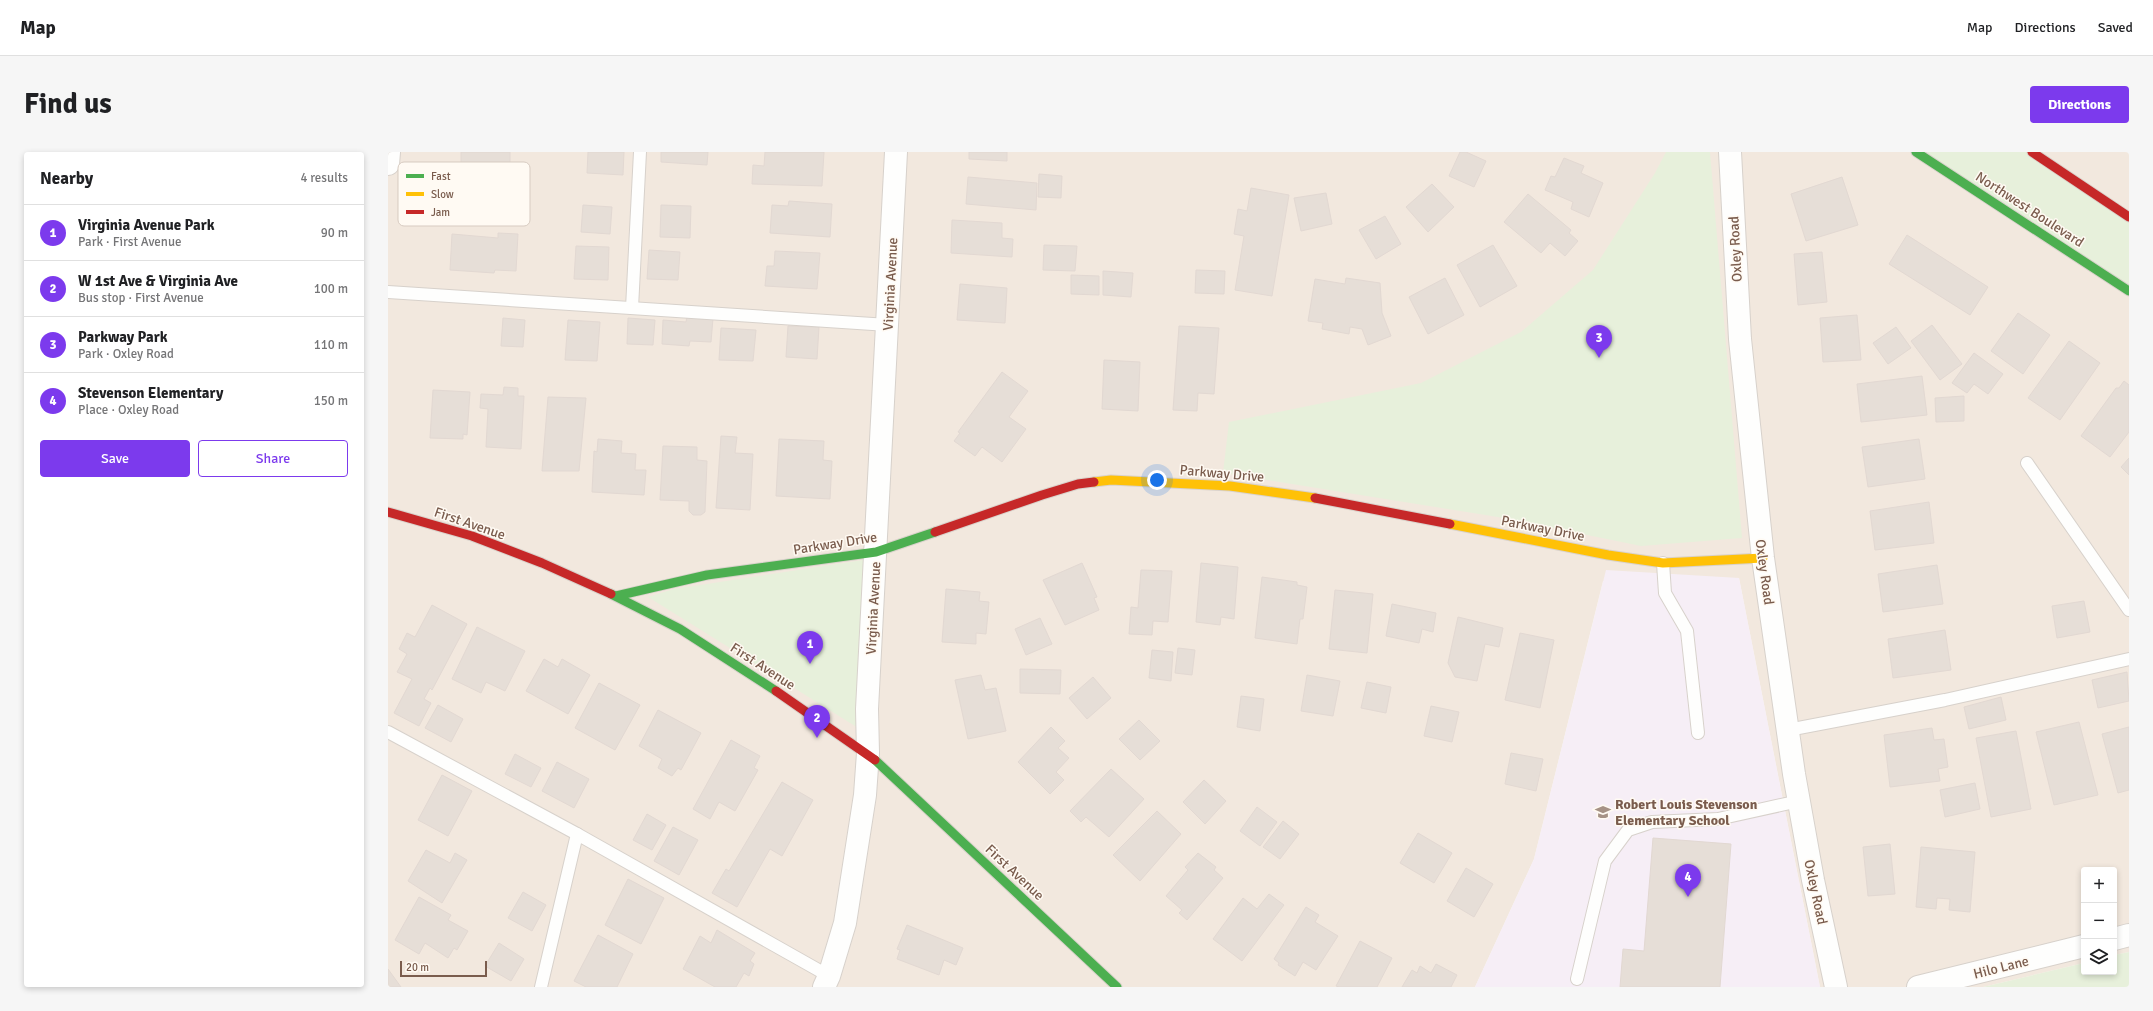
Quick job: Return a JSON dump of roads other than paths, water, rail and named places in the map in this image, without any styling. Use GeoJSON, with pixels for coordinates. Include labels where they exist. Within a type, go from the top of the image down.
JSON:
{"type":"FeatureCollection","features":[{"type":"Feature","properties":{"kind":"street"},"geometry":{"type":"LineString","coordinates":[[388,164],[389,152]]}},
{"type":"Feature","properties":{"kind":"street","name":"Virginia Avenue"},"geometry":{"type":"LineString","coordinates":[[827,982],[845,923],[865,795],[868,753],[867,709],[896,152]]}},
{"type":"Feature","properties":{"kind":"street","name":"Oxley Road"},"geometry":{"type":"LineString","coordinates":[[1730,152],[1740,339],[1763,558],[1799,801],[1813,880],[1836,987]]}},
{"type":"Feature","properties":{"kind":"street","name":"Northwest Boulevard"},"geometry":{"type":"LineString","coordinates":[[1916,152],[2129,291]]}},
{"type":"Feature","properties":{"kind":"street"},"geometry":{"type":"LineString","coordinates":[[2032,152],[2129,217]]}},
{"type":"Feature","properties":{"kind":"street","name":"Parkway Drive"},"geometry":{"type":"LineString","coordinates":[[616,596],[707,575],[876,552],[1042,495],[1078,484],[1111,480],[1230,486],[1316,498],[1608,555],[1663,563],[1763,558]]}},
{"type":"Feature","properties":{"kind":"street","name":"First Avenue"},"geometry":{"type":"LineString","coordinates":[[388,512],[472,536],[542,563],[616,596],[680,630],[722,656],[868,753],[1117,987]]}},
{"type":"Feature","properties":{"kind":"street"},"geometry":{"type":"LineString","coordinates":[[2117,938],[2129,936]]}},
{"type":"Feature","properties":{"kind":"street","name":"Hilo Lane"},"geometry":{"type":"LineString","coordinates":[[1918,987],[2081,947]]}},
{"type":"Feature","properties":{"kind":"lane"},"geometry":{"type":"LineString","coordinates":[[632,308],[640,152]]}},
{"type":"Feature","properties":{"kind":"lane"},"geometry":{"type":"LineString","coordinates":[[388,292],[888,325]]}},
{"type":"Feature","properties":{"kind":"lane"},"geometry":{"type":"LineString","coordinates":[[2026,463],[2129,610]]}},
{"type":"Feature","properties":{"kind":"lane"},"geometry":{"type":"LineString","coordinates":[[1663,563],[1664,593],[1687,631],[1698,733]]}},
{"type":"Feature","properties":{"kind":"lane"},"geometry":{"type":"LineString","coordinates":[[1788,730],[1945,700],[2129,659]]}},
{"type":"Feature","properties":{"kind":"lane"},"geometry":{"type":"LineString","coordinates":[[388,732],[577,834],[827,982]]}},
{"type":"Feature","properties":{"kind":"lane"},"geometry":{"type":"LineString","coordinates":[[1577,979],[1605,861],[1628,830],[1652,822],[1718,819],[1799,801]]}},
{"type":"Feature","properties":{"kind":"lane"},"geometry":{"type":"LineString","coordinates":[[541,987],[577,834]]}},
{"type":"Feature","properties":{"kind":"place","name":"Parkway Park"},"geometry":{"type":"Point","coordinates":[1599,358]}},
{"type":"Feature","properties":{"kind":"place","name":"Virginia Avenue Park"},"geometry":{"type":"Point","coordinates":[810,664]}},
{"type":"Feature","properties":{"kind":"place","name":"W 1st Ave & Virginia Ave"},"geometry":{"type":"Point","coordinates":[817,738]}},
{"type":"Feature","properties":{"kind":"place","name":"Robert Louis Stevenson Elementary School"},"geometry":{"type":"Point","coordinates":[1603,812]}},
{"type":"Feature","properties":{"kind":"place","name":"Stevenson Elementary"},"geometry":{"type":"Point","coordinates":[1688,897]}}]}
